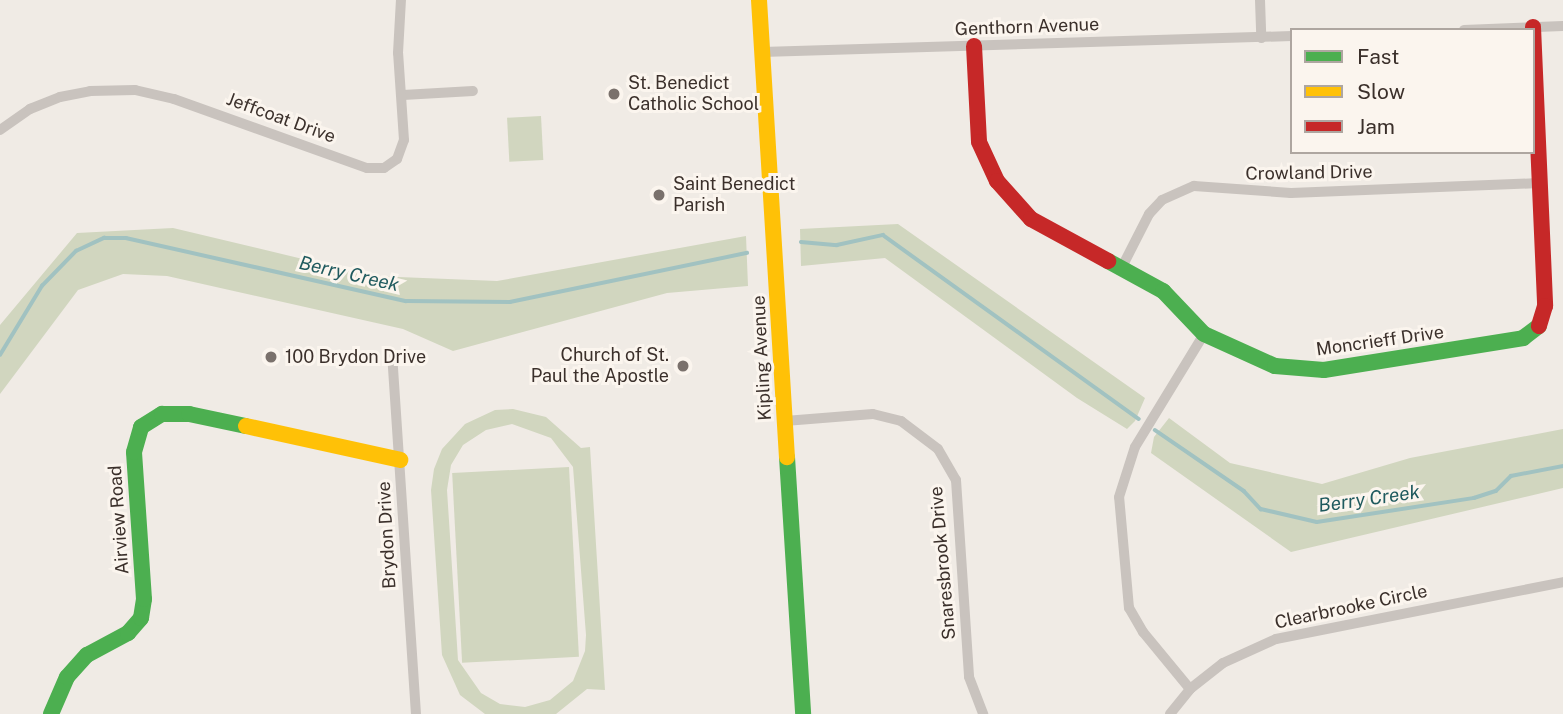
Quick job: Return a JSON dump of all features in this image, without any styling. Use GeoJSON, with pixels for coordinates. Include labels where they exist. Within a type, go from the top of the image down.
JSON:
{"type":"FeatureCollection","features":[{"type":"Feature","properties":{"kind":"street","name":"Jeffcoat Drive"},"geometry":{"type":"LineString","coordinates":[[0,130],[30,109],[60,97],[90,90],[135,90],[174,99],[378,169],[394,162],[403,147],[403,95],[398,53],[401,0]]}},
{"type":"Feature","properties":{"kind":"street","name":"Kipling Avenue"},"geometry":{"type":"LineString","coordinates":[[759,0],[803,714]]}},
{"type":"Feature","properties":{"kind":"street"},"geometry":{"type":"LineString","coordinates":[[1260,0],[1261,38]]}},
{"type":"Feature","properties":{"kind":"street"},"geometry":{"type":"LineString","coordinates":[[1510,28],[1563,26]]}},
{"type":"Feature","properties":{"kind":"street","name":"Genthorn Avenue"},"geometry":{"type":"LineString","coordinates":[[762,52],[1290,36]]}},
{"type":"Feature","properties":{"kind":"street","name":"Moncrieff Drive"},"geometry":{"type":"LineString","coordinates":[[974,46],[975,120],[996,181],[1031,219],[1163,291],[1204,334],[1252,360],[1299,370],[1350,367],[1523,338],[1540,325],[1545,306],[1535,79]]}},
{"type":"Feature","properties":{"kind":"street"},"geometry":{"type":"LineString","coordinates":[[403,95],[473,91]]}},
{"type":"Feature","properties":{"kind":"street","name":"Crowland Drive"},"geometry":{"type":"LineString","coordinates":[[1122,267],[1149,214],[1162,200],[1194,186],[1291,193],[1539,183]]}},
{"type":"Feature","properties":{"kind":"street"},"geometry":{"type":"LineString","coordinates":[[1191,689],[1143,632],[1129,608],[1123,576],[1119,497],[1124,473],[1146,429],[1204,334]]}},
{"type":"Feature","properties":{"kind":"street","name":"Brydon Drive"},"geometry":{"type":"LineString","coordinates":[[392,353],[416,714]]}},
{"type":"Feature","properties":{"kind":"street","name":"Airview Road"},"geometry":{"type":"LineString","coordinates":[[51,714],[67,677],[87,655],[128,633],[141,618],[144,599],[134,452],[141,427],[162,414],[189,414],[400,460]]}},
{"type":"Feature","properties":{"kind":"street","name":"Snaresbrook Drive"},"geometry":{"type":"LineString","coordinates":[[785,421],[873,414],[901,421],[938,449],[956,480],[969,677],[983,714]]}},
{"type":"Feature","properties":{"kind":"street","name":"Clearbrooke Circle"},"geometry":{"type":"LineString","coordinates":[[1170,714],[1191,689],[1223,663],[1276,639],[1563,582]]}},
{"type":"Feature","properties":{"kind":"green space"},"geometry":{"type":"Polygon","coordinates":[[[541,116],[543,160],[509,162],[507,118],[541,116]]]}},
{"type":"Feature","properties":{"kind":"green space"},"geometry":{"type":"Polygon","coordinates":[[[898,224],[1145,398],[1135,421],[1127,429],[1077,398],[885,258],[801,266],[800,229],[898,224]]]}},
{"type":"Feature","properties":{"kind":"green space"},"geometry":{"type":"Polygon","coordinates":[[[173,228],[374,276],[497,281],[746,236],[748,286],[667,293],[453,351],[403,329],[167,276],[123,274],[78,290],[0,394],[0,325],[77,233],[173,228]]]}},
{"type":"Feature","properties":{"kind":"green space"},"geometry":{"type":"Polygon","coordinates":[[[513,409],[546,417],[581,448],[590,447],[605,690],[587,689],[556,714],[485,714],[460,695],[442,655],[431,490],[434,469],[442,449],[465,424],[495,410],[513,409]],[[512,424],[486,430],[463,445],[451,465],[447,490],[458,660],[481,693],[500,704],[525,707],[550,700],[573,681],[585,651],[573,467],[551,438],[512,424]]]}},
{"type":"Feature","properties":{"kind":"green space"},"geometry":{"type":"Polygon","coordinates":[[[1169,418],[1230,463],[1322,484],[1410,458],[1563,429],[1563,488],[1291,552],[1151,453],[1154,437],[1169,418]]]}},
{"type":"Feature","properties":{"kind":"green space"},"geometry":{"type":"Polygon","coordinates":[[[569,467],[579,657],[462,663],[452,473],[569,467]]]}},
{"type":"Feature","properties":{"kind":"waterway","name":"Berry Creek"},"geometry":{"type":"LineString","coordinates":[[801,242],[837,245],[883,235],[1139,419]]}},
{"type":"Feature","properties":{"kind":"waterway","name":"Berry Creek"},"geometry":{"type":"LineString","coordinates":[[0,355],[42,286],[76,251],[104,238],[126,238],[406,301],[510,302],[747,253]]}},
{"type":"Feature","properties":{"kind":"waterway","name":"Berry Creek"},"geometry":{"type":"LineString","coordinates":[[1155,430],[1244,491],[1261,509],[1317,522],[1474,498],[1496,491],[1511,476],[1563,466]]}},
{"type":"Feature","properties":{"kind":"traffic: fast"},"geometry":{"type":"LineString","coordinates":[[1108,261],[1163,291],[1204,334],[1275,366],[1324,370],[1523,338],[1539,326]]}},
{"type":"Feature","properties":{"kind":"traffic: fast"},"geometry":{"type":"LineString","coordinates":[[51,714],[67,677],[87,655],[128,633],[141,618],[144,599],[134,452],[141,427],[162,414],[189,414],[246,426]]}},
{"type":"Feature","properties":{"kind":"traffic: fast"},"geometry":{"type":"LineString","coordinates":[[787,457],[803,714]]}},
{"type":"Feature","properties":{"kind":"traffic: slow"},"geometry":{"type":"LineString","coordinates":[[759,0],[787,457]]}},
{"type":"Feature","properties":{"kind":"traffic: slow"},"geometry":{"type":"LineString","coordinates":[[246,426],[400,460]]}},
{"type":"Feature","properties":{"kind":"traffic: jam"},"geometry":{"type":"LineString","coordinates":[[974,46],[979,142],[997,181],[1031,219],[1108,261]]}},
{"type":"Feature","properties":{"kind":"traffic: jam"},"geometry":{"type":"LineString","coordinates":[[1535,74],[1545,306],[1539,326]]}},
{"type":"Feature","properties":{"kind":"place","name":"St. Benedict Catholic School"},"geometry":{"type":"Point","coordinates":[614,94]}},
{"type":"Feature","properties":{"kind":"place","name":"Saint Benedict Parish"},"geometry":{"type":"Point","coordinates":[659,195]}},
{"type":"Feature","properties":{"kind":"place","name":"100 Brydon Drive"},"geometry":{"type":"Point","coordinates":[271,357]}},
{"type":"Feature","properties":{"kind":"place","name":"Church of St. Paul the Apostle"},"geometry":{"type":"Point","coordinates":[683,366]}}]}
